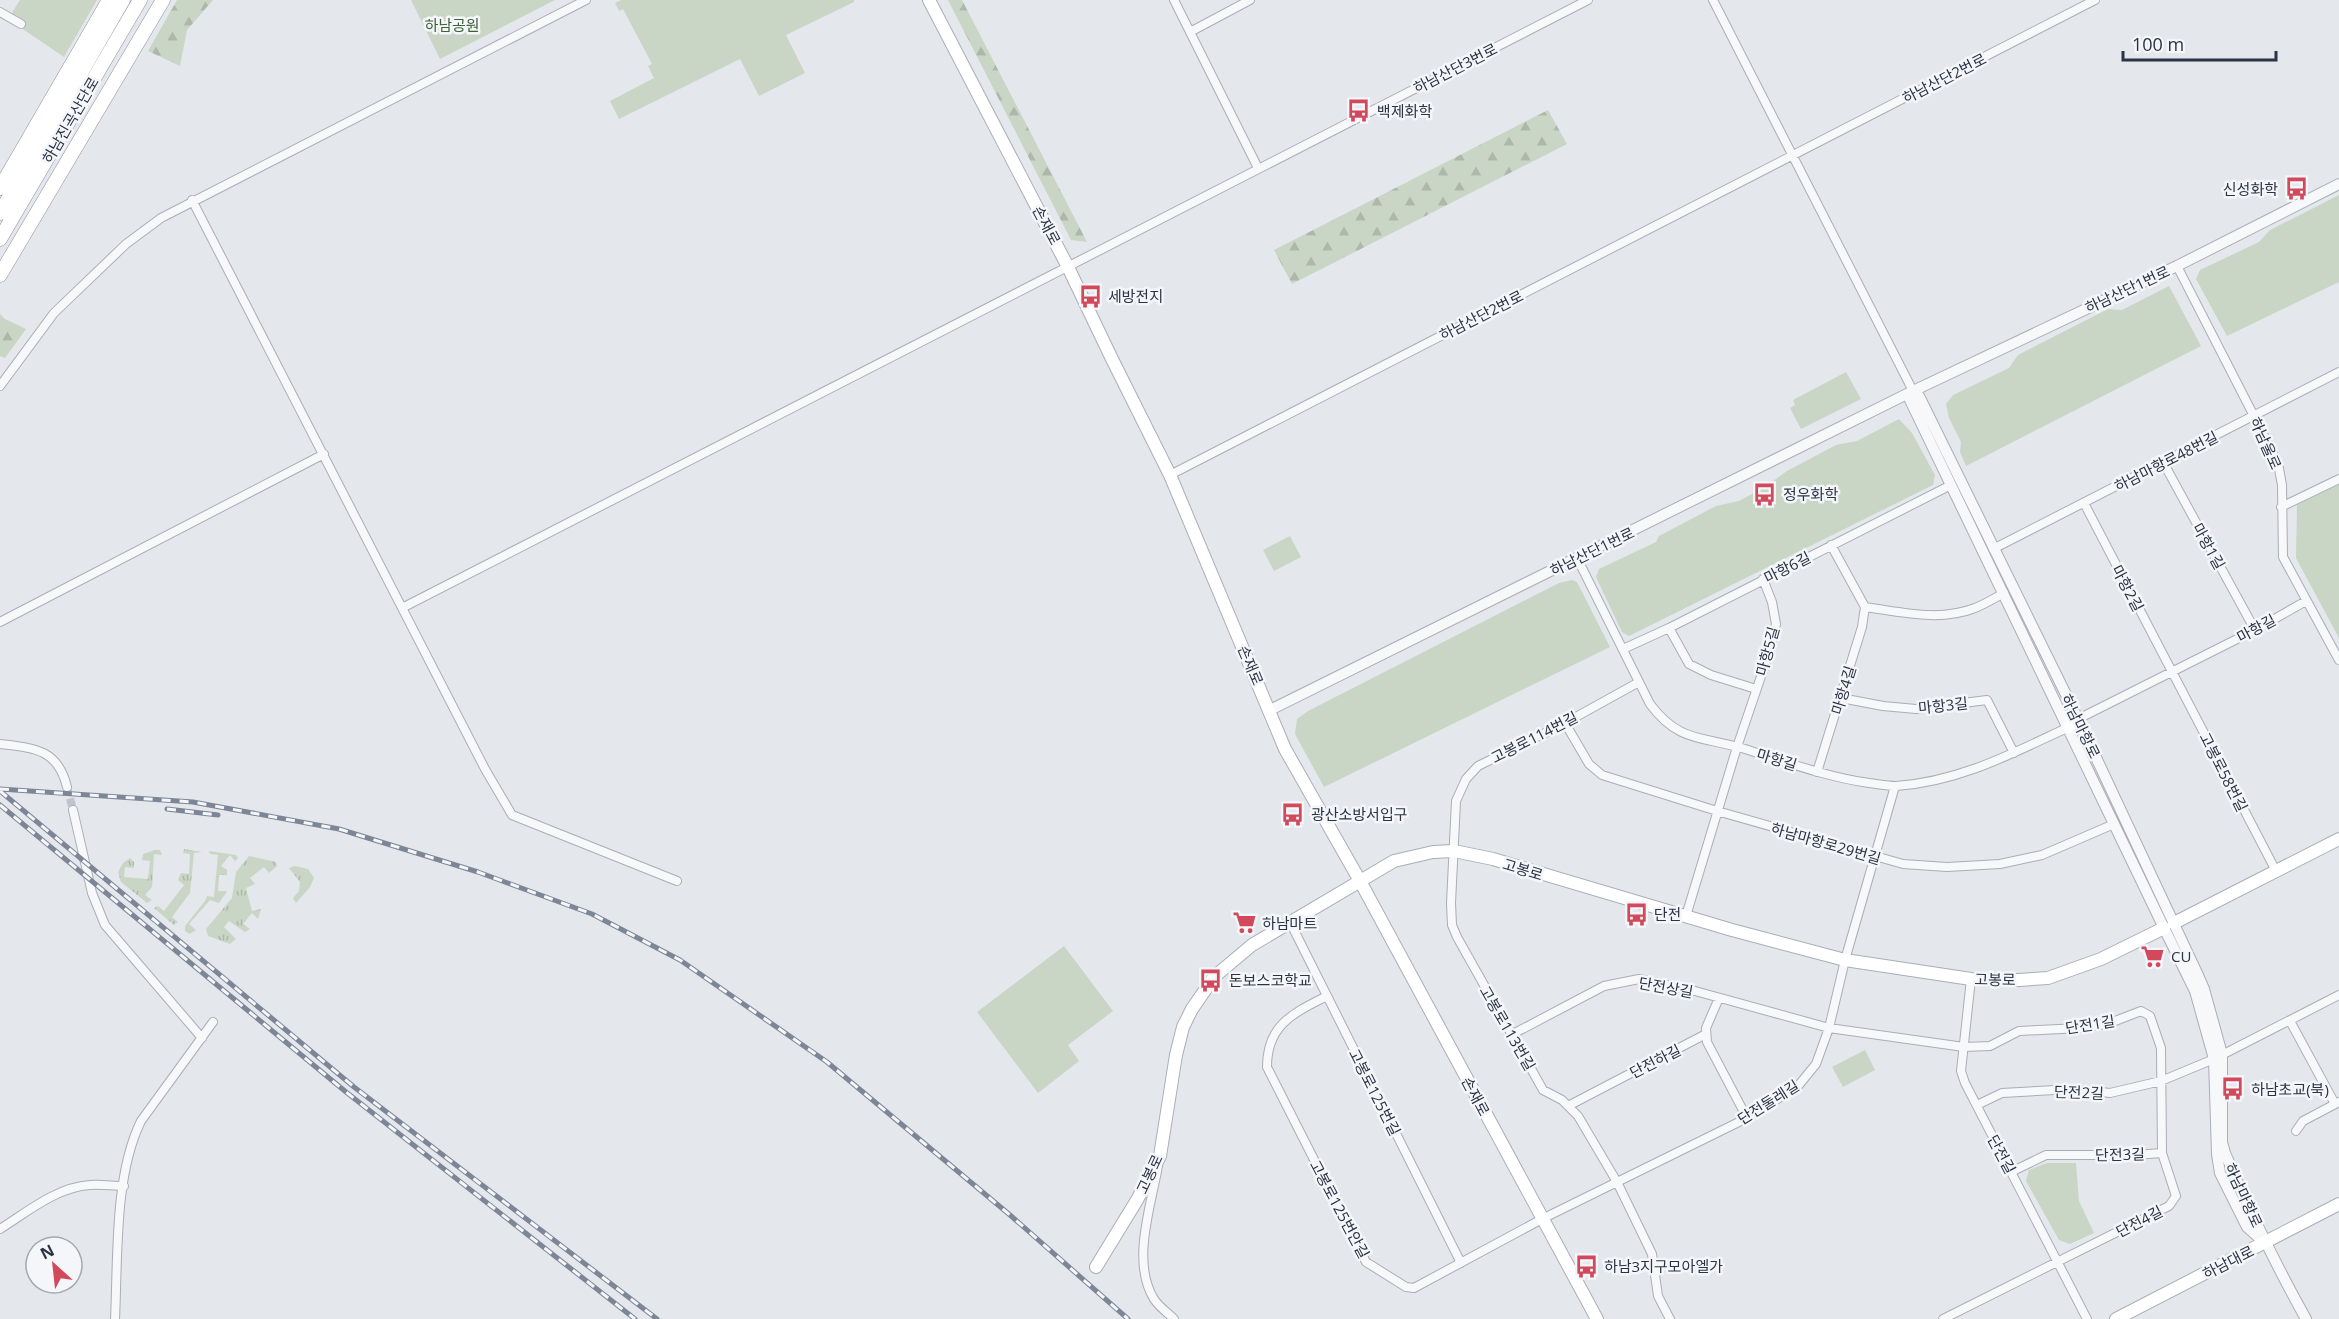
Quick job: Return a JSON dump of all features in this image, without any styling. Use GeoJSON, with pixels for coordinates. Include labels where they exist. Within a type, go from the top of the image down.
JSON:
{"type":"FeatureCollection","features":[{"type":"Feature","properties":{"kind":"highway"},"geometry":{"type":"LineString","coordinates":[[0,188],[109,0]]}},
{"type":"Feature","properties":{"kind":"highway","name":"하남진곡산단로"},"geometry":{"type":"LineString","coordinates":[[0,239],[108,40],[123,0]]}},
{"type":"Feature","properties":{"kind":"highway","name":"하남진곡산단로"},"geometry":{"type":"LineString","coordinates":[[0,213],[108,40],[140,0]]}},
{"type":"Feature","properties":{"kind":"highway"},"geometry":{"type":"LineString","coordinates":[[0,275],[163,0]]}},
{"type":"Feature","properties":{"kind":"main road","name":"손재로"},"geometry":{"type":"LineString","coordinates":[[929,0],[1068,267],[1170,475],[1285,749],[1360,881],[1597,1319]]}},
{"type":"Feature","properties":{"kind":"main road","name":"고봉로"},"geometry":{"type":"LineString","coordinates":[[1096,1267],[1137,1200],[1160,1156],[1176,1055],[1183,1027],[1192,1009],[1218,972],[1252,945],[1394,861],[1433,852],[1454,851],[1492,859],[1845,960],[1971,979],[2019,980],[2048,978],[2100,959],[2339,839]]}},
{"type":"Feature","properties":{"kind":"main road","name":"하남대로"},"geometry":{"type":"LineString","coordinates":[[2116,1319],[2339,1204]]}},
{"type":"Feature","properties":{"kind":"street"},"geometry":{"type":"LineString","coordinates":[[0,386],[54,313],[126,244],[160,218],[586,0]]}},
{"type":"Feature","properties":{"kind":"street"},"geometry":{"type":"LineString","coordinates":[[1174,0],[1258,168]]}},
{"type":"Feature","properties":{"kind":"street"},"geometry":{"type":"LineString","coordinates":[[1190,32],[1250,0]]}},
{"type":"Feature","properties":{"kind":"street","name":"하남산단3번로"},"geometry":{"type":"LineString","coordinates":[[402,608],[1588,0]]}},
{"type":"Feature","properties":{"kind":"street"},"geometry":{"type":"LineString","coordinates":[[1713,0],[1913,391]]}},
{"type":"Feature","properties":{"kind":"street","name":"하남산단2번로"},"geometry":{"type":"LineString","coordinates":[[1170,475],[2095,0]]}},
{"type":"Feature","properties":{"kind":"street"},"geometry":{"type":"LineString","coordinates":[[0,12],[21,24]]}},
{"type":"Feature","properties":{"kind":"street","name":"하남산단1번로"},"geometry":{"type":"LineString","coordinates":[[1270,710],[1913,391],[2177,266],[2339,184]]}},
{"type":"Feature","properties":{"kind":"street"},"geometry":{"type":"LineString","coordinates":[[192,200],[485,769],[512,815],[677,881]]}},
{"type":"Feature","properties":{"kind":"street","name":"하남울로"},"geometry":{"type":"LineString","coordinates":[[2177,266],[2278,463],[2282,485],[2283,557],[2339,660]]}},
{"type":"Feature","properties":{"kind":"street","name":"하남마항로48번길"},"geometry":{"type":"LineString","coordinates":[[1993,549],[2339,372]]}},
{"type":"Feature","properties":{"kind":"street","name":"하남마항로"},"geometry":{"type":"LineString","coordinates":[[2169,926],[1993,549],[1919,396],[1913,391],[1910,400],[2004,593],[2073,723],[2114,824],[2169,926],[2204,989],[2218,1057],[2222,1142],[2265,1243],[2306,1319]]}},
{"type":"Feature","properties":{"kind":"street"},"geometry":{"type":"LineString","coordinates":[[0,622],[324,454]]}},
{"type":"Feature","properties":{"kind":"street","name":"마항1길"},"geometry":{"type":"LineString","coordinates":[[2163,462],[2255,630]]}},
{"type":"Feature","properties":{"kind":"street"},"geometry":{"type":"LineString","coordinates":[[2281,507],[2339,479]]}},
{"type":"Feature","properties":{"kind":"street","name":"마항6길"},"geometry":{"type":"LineString","coordinates":[[1623,649],[1669,628],[1951,484]]}},
{"type":"Feature","properties":{"kind":"street","name":"마항2길"},"geometry":{"type":"LineString","coordinates":[[2084,503],[2173,672]]}},
{"type":"Feature","properties":{"kind":"street"},"geometry":{"type":"LineString","coordinates":[[1831,545],[1865,607],[1934,616],[1977,608],[2004,593]]}},
{"type":"Feature","properties":{"kind":"street","name":"마항길"},"geometry":{"type":"LineString","coordinates":[[1577,558],[1650,704],[1662,720],[1682,734],[1737,747],[1848,780],[1895,786],[1968,772],[2014,753],[2255,630],[2306,601]]}},
{"type":"Feature","properties":{"kind":"street","name":"마항5길"},"geometry":{"type":"LineString","coordinates":[[1686,916],[1737,747],[1769,653],[1776,624],[1772,602],[1763,579]]}},
{"type":"Feature","properties":{"kind":"street","name":"마항4길"},"geometry":{"type":"LineString","coordinates":[[1817,772],[1862,627],[1865,607]]}},
{"type":"Feature","properties":{"kind":"street","name":"마항5길"},"geometry":{"type":"LineString","coordinates":[[1669,628],[1689,664],[1711,675],[1756,689]]}},
{"type":"Feature","properties":{"kind":"street","name":"고봉로58번길"},"geometry":{"type":"LineString","coordinates":[[2173,672],[2276,872]]}},
{"type":"Feature","properties":{"kind":"street","name":"고봉로114번길"},"geometry":{"type":"LineString","coordinates":[[1454,851],[1456,801],[1466,779],[1478,766],[1565,723],[1639,682]]}},
{"type":"Feature","properties":{"kind":"street","name":"마항3길"},"geometry":{"type":"LineString","coordinates":[[1841,698],[1883,706],[1916,709],[1988,700],[2014,753]]}},
{"type":"Feature","properties":{"kind":"street","name":"하남마항로29번길"},"geometry":{"type":"LineString","coordinates":[[1565,723],[1589,764],[1602,775],[1717,811],[1903,864],[1947,867],[2000,864],[2042,855],[2114,824]]}},
{"type":"Feature","properties":{"kind":"street"},"geometry":{"type":"LineString","coordinates":[[0,744],[34,748],[44,753],[64,773],[67,787]]}},
{"type":"Feature","properties":{"kind":"street","name":"단전둘레길"},"geometry":{"type":"LineString","coordinates":[[1542,1219],[1747,1118],[1798,1086],[1816,1064],[1829,1028],[1845,960],[1895,786]]}},
{"type":"Feature","properties":{"kind":"street"},"geometry":{"type":"LineString","coordinates":[[73,810],[92,893],[105,925],[202,1038]]}},
{"type":"Feature","properties":{"kind":"street","name":"고봉로113번길"},"geometry":{"type":"LineString","coordinates":[[1454,851],[1451,903],[1452,925],[1457,938],[1543,1090],[1568,1106],[1578,1116],[1617,1182]]}},
{"type":"Feature","properties":{"kind":"street","name":"고봉로125번길"},"geometry":{"type":"LineString","coordinates":[[1290,922],[1461,1263]]}},
{"type":"Feature","properties":{"kind":"street","name":"단전상길"},"geometry":{"type":"LineString","coordinates":[[1512,1035],[1604,986],[1639,979],[1829,1028],[1964,1047]]}},
{"type":"Feature","properties":{"kind":"street","name":"단전길"},"geometry":{"type":"LineString","coordinates":[[1971,979],[1961,1071],[2087,1319]]}},
{"type":"Feature","properties":{"kind":"street","name":"단전2길"},"geometry":{"type":"LineString","coordinates":[[1977,1105],[2002,1093],[2073,1089],[2109,1093],[2161,1081],[2218,1057],[2339,995]]}},
{"type":"Feature","properties":{"kind":"street","name":"고봉로125번안길"},"geometry":{"type":"LineString","coordinates":[[1327,996],[1288,1017],[1279,1027],[1272,1038],[1267,1055],[1267,1067],[1366,1262],[1406,1287],[1414,1288],[1542,1219]]}},
{"type":"Feature","properties":{"kind":"street"},"geometry":{"type":"LineString","coordinates":[[1719,998],[1706,1028],[1707,1042],[1747,1118]]}},
{"type":"Feature","properties":{"kind":"street","name":"단전1길"},"geometry":{"type":"LineString","coordinates":[[1964,1047],[1989,1046],[2019,1032],[2110,1023],[2141,1011],[2150,1016],[2160,1048],[2161,1081]]}},
{"type":"Feature","properties":{"kind":"street"},"geometry":{"type":"LineString","coordinates":[[2290,1020],[2337,1103],[2303,1121],[2296,1131]]}},
{"type":"Feature","properties":{"kind":"street"},"geometry":{"type":"LineString","coordinates":[[115,1319],[120,1215],[129,1151],[141,1121],[213,1022]]}},
{"type":"Feature","properties":{"kind":"street","name":"단전하길"},"geometry":{"type":"LineString","coordinates":[[1568,1106],[1706,1034]]}},
{"type":"Feature","properties":{"kind":"street","name":"단전3길"},"geometry":{"type":"LineString","coordinates":[[2012,1172],[2046,1155],[2162,1153],[2161,1081]]}},
{"type":"Feature","properties":{"kind":"street","name":"단전4길"},"geometry":{"type":"LineString","coordinates":[[2058,1262],[2169,1206],[2176,1196],[2162,1153]]}},
{"type":"Feature","properties":{"kind":"street"},"geometry":{"type":"LineString","coordinates":[[1160,1156],[1142,1267],[1156,1302],[1174,1319]]}},
{"type":"Feature","properties":{"kind":"street"},"geometry":{"type":"LineString","coordinates":[[1617,1182],[1652,1254],[1658,1296],[1670,1319]]}},
{"type":"Feature","properties":{"kind":"street"},"geometry":{"type":"LineString","coordinates":[[0,1229],[47,1200],[73,1188],[90,1185],[124,1186]]}},
{"type":"Feature","properties":{"kind":"street"},"geometry":{"type":"LineString","coordinates":[[1943,1319],[2058,1262]]}},
{"type":"Feature","properties":{"kind":"green space"},"geometry":{"type":"Polygon","coordinates":[[[20,0],[97,0],[64,57],[8,19],[20,0]]]}},
{"type":"Feature","properties":{"kind":"green space"},"geometry":{"type":"Polygon","coordinates":[[[177,0],[213,0],[187,30],[180,66],[148,51],[177,0]]]}},
{"type":"Feature","properties":{"kind":"green space","name":"하남공원"},"geometry":{"type":"Polygon","coordinates":[[[411,0],[555,0],[440,59],[411,0]]]}},
{"type":"Feature","properties":{"kind":"green space"},"geometry":{"type":"Polygon","coordinates":[[[621,0],[854,0],[854,2],[786,35],[805,73],[759,96],[740,59],[619,119],[610,101],[654,78],[648,66],[652,64],[623,9],[619,11],[615,3],[621,0]]]}},
{"type":"Feature","properties":{"kind":"green space"},"geometry":{"type":"Polygon","coordinates":[[[948,0],[962,0],[1087,242],[1071,240],[948,0]]]}},
{"type":"Feature","properties":{"kind":"green space"},"geometry":{"type":"Polygon","coordinates":[[[1548,110],[1567,144],[1292,284],[1274,250],[1548,110]]]}},
{"type":"Feature","properties":{"kind":"green space"},"geometry":{"type":"Polygon","coordinates":[[[2339,195],[2339,282],[2227,336],[2196,279],[2200,270],[2259,242],[2270,230],[2339,195]]]}},
{"type":"Feature","properties":{"kind":"green space"},"geometry":{"type":"Polygon","coordinates":[[[2169,286],[2201,346],[1966,466],[1960,452],[1961,442],[1949,418],[1946,404],[1953,395],[2009,368],[2018,355],[2108,309],[2122,310],[2169,286]]]}},
{"type":"Feature","properties":{"kind":"green space"},"geometry":{"type":"Polygon","coordinates":[[[0,314],[5,319],[26,329],[5,358],[0,356],[0,314]]]}},
{"type":"Feature","properties":{"kind":"green space"},"geometry":{"type":"Polygon","coordinates":[[[1846,372],[1861,399],[1801,429],[1790,408],[1795,405],[1793,400],[1846,372]]]}},
{"type":"Feature","properties":{"kind":"green space"},"geometry":{"type":"Polygon","coordinates":[[[1899,419],[1912,433],[1935,475],[1933,485],[1629,636],[1622,632],[1596,577],[1599,569],[1656,542],[1659,536],[1716,506],[1739,501],[1765,487],[1787,471],[1836,445],[1857,441],[1899,419]]]}},
{"type":"Feature","properties":{"kind":"green space"},"geometry":{"type":"Polygon","coordinates":[[[2339,484],[2339,638],[2296,558],[2297,505],[2339,484]]]}},
{"type":"Feature","properties":{"kind":"green space"},"geometry":{"type":"Polygon","coordinates":[[[1290,536],[1301,557],[1274,571],[1263,550],[1290,536]]]}},
{"type":"Feature","properties":{"kind":"green space"},"geometry":{"type":"Polygon","coordinates":[[[1572,580],[1577,582],[1610,647],[1324,787],[1295,734],[1297,719],[1308,711],[1559,583],[1572,580]]]}},
{"type":"Feature","properties":{"kind":"green space"},"geometry":{"type":"Polygon","coordinates":[[[184,849],[202,852],[194,853],[190,893],[172,917],[178,922],[174,925],[154,908],[158,906],[164,911],[184,885],[178,880],[181,873],[189,874],[190,854],[183,853],[184,849]]]}},
{"type":"Feature","properties":{"kind":"green space"},"geometry":{"type":"Polygon","coordinates":[[[160,850],[162,855],[154,854],[152,887],[145,895],[152,900],[147,903],[121,882],[118,872],[123,863],[130,858],[134,862],[134,868],[125,867],[124,877],[148,879],[150,861],[142,860],[143,854],[160,850]]]}},
{"type":"Feature","properties":{"kind":"green space"},"geometry":{"type":"Polygon","coordinates":[[[209,851],[236,855],[238,858],[235,861],[230,855],[221,866],[227,870],[227,875],[219,875],[218,891],[227,891],[219,903],[210,900],[189,924],[196,930],[190,934],[185,931],[185,926],[207,896],[214,897],[218,855],[210,854],[209,851]]]}},
{"type":"Feature","properties":{"kind":"green space"},"geometry":{"type":"Polygon","coordinates":[[[249,856],[276,862],[277,866],[269,873],[264,867],[250,878],[255,884],[246,888],[252,911],[261,909],[258,919],[252,913],[243,924],[250,929],[245,932],[229,921],[224,927],[236,939],[230,944],[208,936],[206,929],[232,898],[236,872],[249,856]]]}},
{"type":"Feature","properties":{"kind":"green space"},"geometry":{"type":"Polygon","coordinates":[[[295,866],[308,869],[314,878],[310,887],[296,903],[293,898],[299,891],[300,882],[289,868],[295,866]]]}},
{"type":"Feature","properties":{"kind":"green space"},"geometry":{"type":"Polygon","coordinates":[[[1064,946],[1113,1011],[1068,1045],[1079,1061],[1038,1093],[977,1012],[1064,946]]]}},
{"type":"Feature","properties":{"kind":"green space"},"geometry":{"type":"Polygon","coordinates":[[[1865,1050],[1875,1070],[1843,1087],[1832,1067],[1865,1050]]]}},
{"type":"Feature","properties":{"kind":"green space"},"geometry":{"type":"Polygon","coordinates":[[[2047,1163],[2076,1163],[2079,1201],[2094,1233],[2070,1244],[2059,1240],[2026,1181],[2029,1170],[2047,1163]]]}},
{"type":"Feature","properties":{"kind":"tunnel"},"geometry":{"type":"LineString","coordinates":[[67,787],[73,810]]}},
{"type":"Feature","properties":{"kind":"railway"},"geometry":{"type":"LineString","coordinates":[[0,789],[193,802],[339,829],[478,872],[592,914],[680,960],[827,1062],[1010,1215],[1128,1319]]}},
{"type":"Feature","properties":{"kind":"railway"},"geometry":{"type":"LineString","coordinates":[[0,791],[354,1087],[657,1319]]}},
{"type":"Feature","properties":{"kind":"railway"},"geometry":{"type":"LineString","coordinates":[[0,805],[346,1092],[635,1319]]}},
{"type":"Feature","properties":{"kind":"railway"},"geometry":{"type":"LineString","coordinates":[[167,809],[218,815]]}},
{"type":"Feature","properties":{"kind":"place","name":"백제화학"},"geometry":{"type":"Point","coordinates":[1359,111]}},
{"type":"Feature","properties":{"kind":"place","name":"신성화학"},"geometry":{"type":"Point","coordinates":[2296,189]}},
{"type":"Feature","properties":{"kind":"place","name":"세방전지"},"geometry":{"type":"Point","coordinates":[1090,296]}},
{"type":"Feature","properties":{"kind":"place","name":"정우화학"},"geometry":{"type":"Point","coordinates":[1765,494]}},
{"type":"Feature","properties":{"kind":"place","name":"광산소방서입구"},"geometry":{"type":"Point","coordinates":[1293,814]}},
{"type":"Feature","properties":{"kind":"place","name":"단전"},"geometry":{"type":"Point","coordinates":[1636,914]}},
{"type":"Feature","properties":{"kind":"place","name":"하남마트"},"geometry":{"type":"Point","coordinates":[1244,923]}},
{"type":"Feature","properties":{"kind":"place","name":"CU"},"geometry":{"type":"Point","coordinates":[2153,956]}},
{"type":"Feature","properties":{"kind":"place","name":"돈보스코학교"},"geometry":{"type":"Point","coordinates":[1211,980]}},
{"type":"Feature","properties":{"kind":"place","name":"하남초교(북)"},"geometry":{"type":"Point","coordinates":[2233,1089]}},
{"type":"Feature","properties":{"kind":"place","name":"하남3지구모아엘가"},"geometry":{"type":"Point","coordinates":[1586,1266]}}]}
